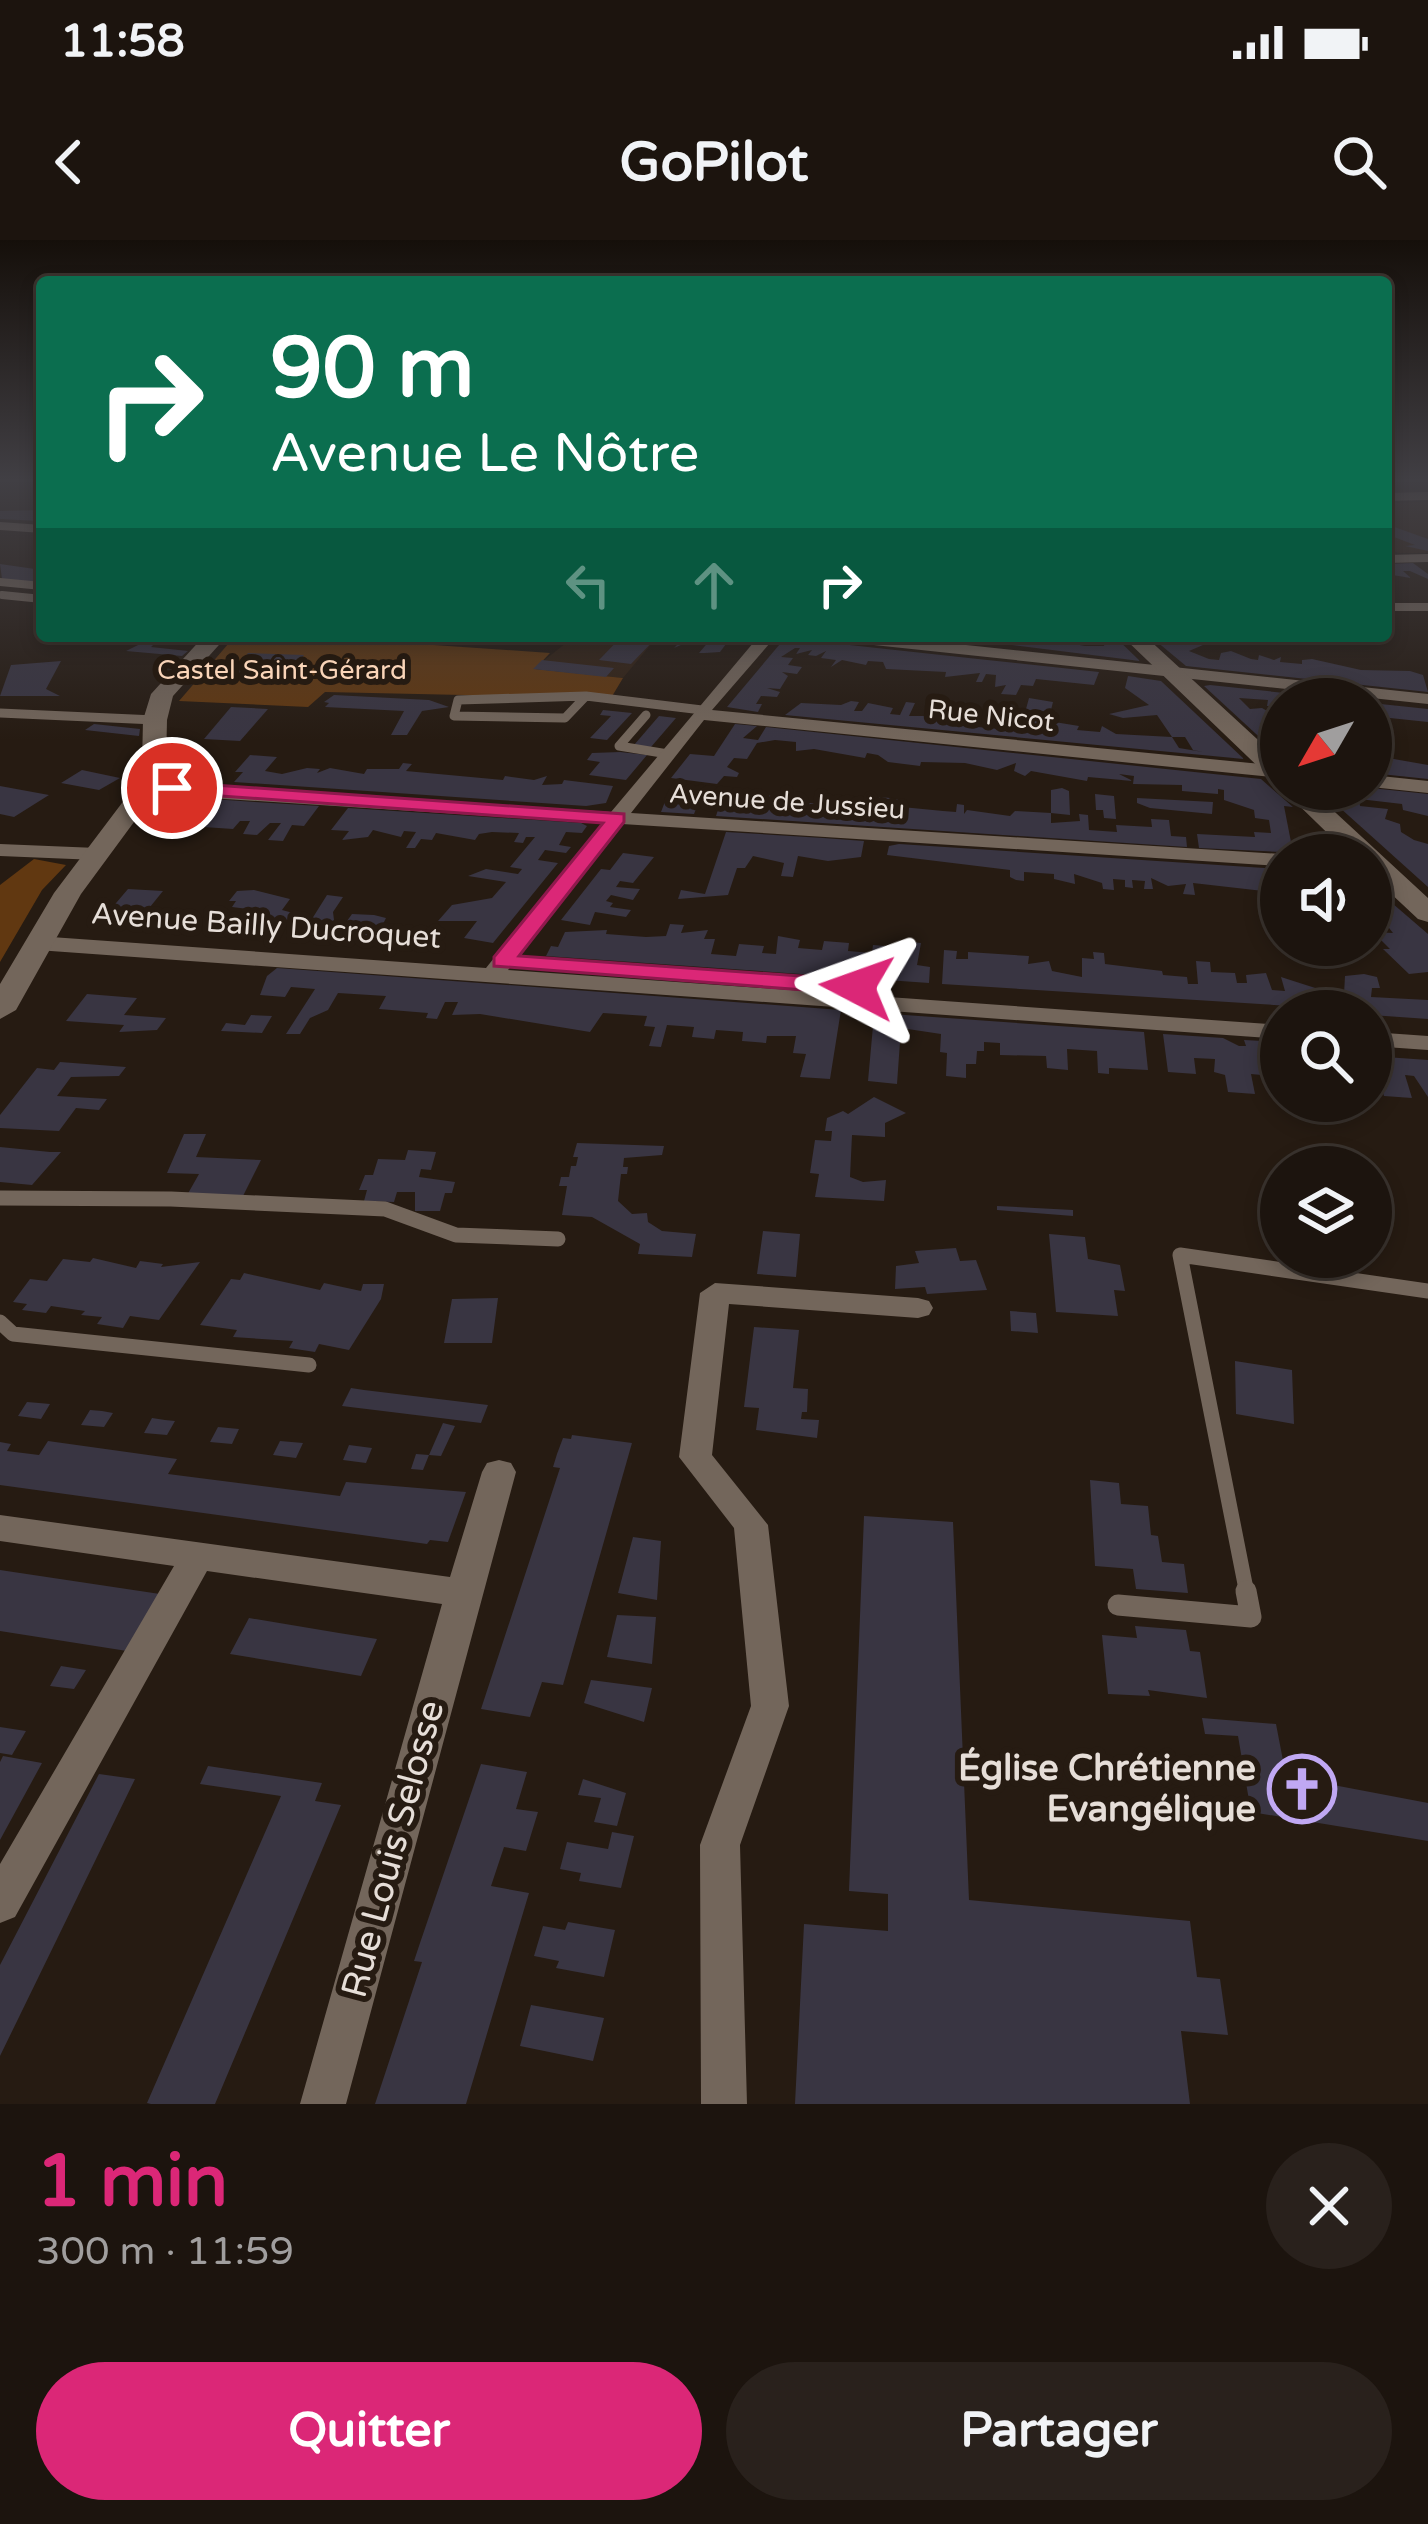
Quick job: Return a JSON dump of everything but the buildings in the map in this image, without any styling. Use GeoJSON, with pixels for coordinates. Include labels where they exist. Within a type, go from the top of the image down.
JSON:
{"type":"FeatureCollection","features":[{"type":"Feature","properties":{"kind":"street"},"geometry":{"type":"LineString","coordinates":[[0,1010],[41,937],[146,788],[154,765],[155,720],[168,686],[210,642]]}},
{"type":"Feature","properties":{"kind":"street"},"geometry":{"type":"LineString","coordinates":[[497,968],[700,712],[763,642]]}},
{"type":"Feature","properties":{"kind":"street"},"geometry":{"type":"LineString","coordinates":[[890,642],[1428,699]]}},
{"type":"Feature","properties":{"kind":"street"},"geometry":{"type":"LineString","coordinates":[[1139,642],[1260,755]]}},
{"type":"Feature","properties":{"kind":"street","name":"Rue Nicot"},"geometry":{"type":"LineString","coordinates":[[700,712],[1260,774]]}},
{"type":"Feature","properties":{"kind":"street"},"geometry":{"type":"LineString","coordinates":[[1392,783],[1428,787]]}},
{"type":"Feature","properties":{"kind":"street","name":"Avenue de Jussieu"},"geometry":{"type":"LineString","coordinates":[[146,788],[1260,859]]}},
{"type":"Feature","properties":{"kind":"street"},"geometry":{"type":"LineString","coordinates":[[1318,810],[1343,834]]}},
{"type":"Feature","properties":{"kind":"street"},"geometry":{"type":"LineString","coordinates":[[0,850],[97,854]]}},
{"type":"Feature","properties":{"kind":"street"},"geometry":{"type":"LineString","coordinates":[[1392,879],[1424,906]]}},
{"type":"Feature","properties":{"kind":"street","name":"Avenue Bailly Ducroquet"},"geometry":{"type":"LineString","coordinates":[[41,937],[1260,1016]]}},
{"type":"Feature","properties":{"kind":"street","name":"Avenue Bailly Ducroquet"},"geometry":{"type":"LineString","coordinates":[[497,968],[1260,1030]]}},
{"type":"Feature","properties":{"kind":"street"},"geometry":{"type":"LineString","coordinates":[[1392,1025],[1428,1028]]}},
{"type":"Feature","properties":{"kind":"street"},"geometry":{"type":"LineString","coordinates":[[1392,1040],[1428,1043]]}},
{"type":"Feature","properties":{"kind":"street"},"geometry":{"type":"LineString","coordinates":[[724,2104],[720,1845],[770,1706],[751,1525],[695,1457],[715,1293],[918,1308]]}},
{"type":"Feature","properties":{"kind":"street","name":"Rue Louis Selosse"},"geometry":{"type":"LineString","coordinates":[[322,2104],[499,1472]]}},
{"type":"Feature","properties":{"kind":"street"},"geometry":{"type":"LineString","coordinates":[[0,1528],[463,1593]]}},
{"type":"Feature","properties":{"kind":"street"},"geometry":{"type":"LineString","coordinates":[[0,1903],[196,1559]]}},
{"type":"Feature","properties":{"kind":"lane"},"geometry":{"type":"LineString","coordinates":[[0,582],[36,585]]}},
{"type":"Feature","properties":{"kind":"lane"},"geometry":{"type":"LineString","coordinates":[[2,595],[36,598]]}},
{"type":"Feature","properties":{"kind":"lane"},"geometry":{"type":"LineString","coordinates":[[1392,608],[1428,607]]}},
{"type":"Feature","properties":{"kind":"lane"},"geometry":{"type":"LineString","coordinates":[[586,696],[565,718],[454,716],[458,700],[586,696],[700,712]]}},
{"type":"Feature","properties":{"kind":"lane"},"geometry":{"type":"LineString","coordinates":[[0,713],[155,720]]}},
{"type":"Feature","properties":{"kind":"lane"},"geometry":{"type":"LineString","coordinates":[[646,715],[619,746],[668,754]]}},
{"type":"Feature","properties":{"kind":"lane"},"geometry":{"type":"LineString","coordinates":[[0,1198],[170,1199],[386,1209],[456,1235],[558,1239]]}},
{"type":"Feature","properties":{"kind":"lane"},"geometry":{"type":"LineString","coordinates":[[1118,1605],[1252,1617],[1180,1255],[1428,1291]]}},
{"type":"Feature","properties":{"kind":"lane"},"geometry":{"type":"LineString","coordinates":[[0,1322],[13,1334],[309,1365]]}},
{"type":"Feature","properties":{"kind":"shaded area"},"geometry":{"type":"Polygon","coordinates":[[[567,642],[653,642],[623,678],[533,669],[567,642]]]}},
{"type":"Feature","properties":{"kind":"green space","name":"Castel Saint-Gérard"},"geometry":{"type":"Polygon","coordinates":[[[230,642],[390,642],[550,653],[535,669],[623,678],[611,698],[325,692],[308,707],[179,701],[230,642]]]}},
{"type":"Feature","properties":{"kind":"green space"},"geometry":{"type":"Polygon","coordinates":[[[34,859],[66,865],[42,890],[0,962],[0,885],[34,859]]]}},
{"type":"Feature","properties":{"kind":"place","name":"Église Chrétienne Evangélique"},"geometry":{"type":"Point","coordinates":[1302,1789]}},
{"type":"Feature","properties":{"kind":"route"},"geometry":{"type":"LineString","coordinates":[[172,788],[617,818],[502,962],[857,987]]}}]}
